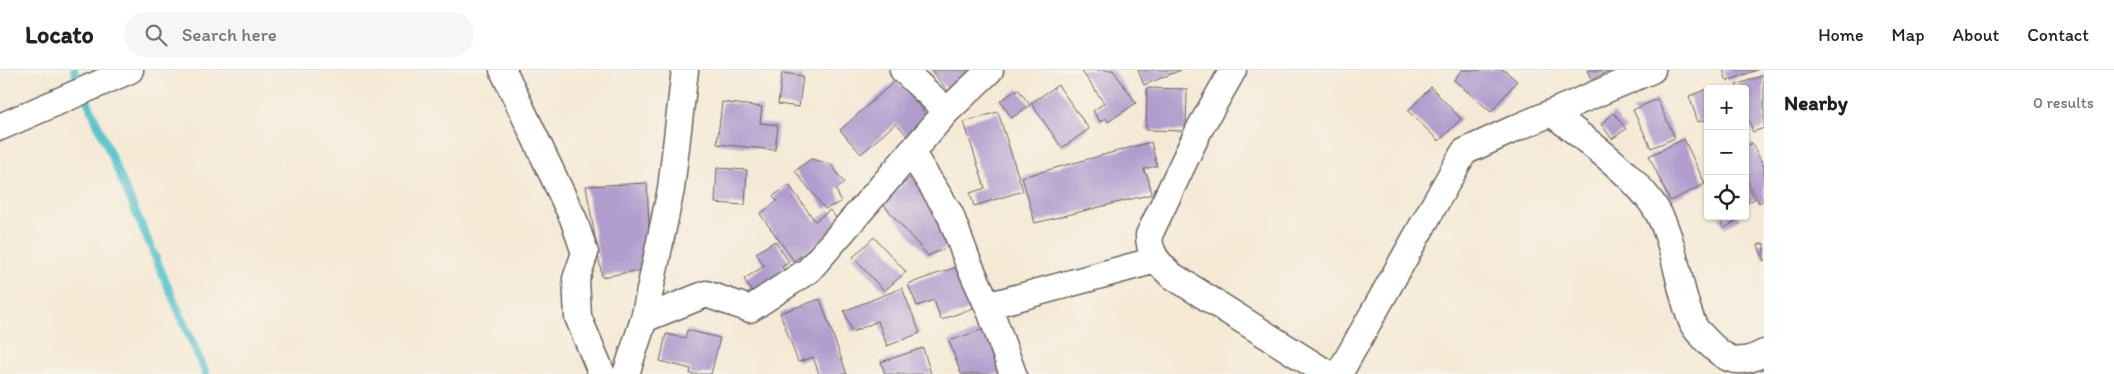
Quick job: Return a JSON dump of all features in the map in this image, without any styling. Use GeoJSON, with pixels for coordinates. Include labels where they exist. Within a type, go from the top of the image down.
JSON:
{"type":"FeatureCollection","features":[{"type":"Feature","properties":{"kind":"street"},"geometry":{"type":"LineString","coordinates":[[0,127],[130,70]]}},
{"type":"Feature","properties":{"kind":"street"},"geometry":{"type":"LineString","coordinates":[[503,70],[572,218],[585,253],[576,279],[578,317],[602,374]]}},
{"type":"Feature","properties":{"kind":"street"},"geometry":{"type":"LineString","coordinates":[[626,374],[644,319],[671,189],[685,70]]}},
{"type":"Feature","properties":{"kind":"street"},"geometry":{"type":"LineString","coordinates":[[903,70],[947,111]]}},
{"type":"Feature","properties":{"kind":"street"},"geometry":{"type":"LineString","coordinates":[[644,319],[706,294],[750,309],[809,270],[947,111],[990,70]]}},
{"type":"Feature","properties":{"kind":"street"},"geometry":{"type":"LineString","coordinates":[[1233,70],[1200,128],[1149,235],[1149,246],[1156,260],[1171,275],[1328,374]]}},
{"type":"Feature","properties":{"kind":"street"},"geometry":{"type":"LineString","coordinates":[[1339,374],[1464,152],[1652,70]]}},
{"type":"Feature","properties":{"kind":"street"},"geometry":{"type":"LineString","coordinates":[[1552,112],[1619,168],[1650,200],[1664,224],[1693,326],[1716,350],[1733,361],[1749,361],[1764,353]]}},
{"type":"Feature","properties":{"kind":"street"},"geometry":{"type":"LineString","coordinates":[[911,152],[950,214],[968,262],[991,313],[1013,374]]}},
{"type":"Feature","properties":{"kind":"street"},"geometry":{"type":"LineString","coordinates":[[991,313],[994,304],[1013,297],[1156,260]]}},
{"type":"Feature","properties":{"kind":"building"},"geometry":{"type":"Polygon","coordinates":[[[931,70],[982,70],[952,96],[931,70]]]}},
{"type":"Feature","properties":{"kind":"building"},"geometry":{"type":"Polygon","coordinates":[[[1081,70],[1113,70],[1136,103],[1108,122],[1106,118],[1100,122],[1093,111],[1104,103],[1081,70]]]}},
{"type":"Feature","properties":{"kind":"building"},"geometry":{"type":"Polygon","coordinates":[[[1138,70],[1181,70],[1144,85],[1138,70]]]}},
{"type":"Feature","properties":{"kind":"building"},"geometry":{"type":"Polygon","coordinates":[[[1462,70],[1504,70],[1517,81],[1491,112],[1454,80],[1462,70]]]}},
{"type":"Feature","properties":{"kind":"building"},"geometry":{"type":"Polygon","coordinates":[[[1587,70],[1612,70],[1591,79],[1587,70]]]}},
{"type":"Feature","properties":{"kind":"building"},"geometry":{"type":"Polygon","coordinates":[[[1723,70],[1757,70],[1727,81],[1723,70]]]}},
{"type":"Feature","properties":{"kind":"building"},"geometry":{"type":"Polygon","coordinates":[[[782,73],[803,76],[799,107],[778,104],[782,73]]]}},
{"type":"Feature","properties":{"kind":"building"},"geometry":{"type":"Polygon","coordinates":[[[1764,75],[1764,128],[1753,132],[1749,120],[1749,85],[1736,85],[1764,75]]]}},
{"type":"Feature","properties":{"kind":"building"},"geometry":{"type":"Polygon","coordinates":[[[896,80],[931,119],[909,138],[896,123],[861,154],[840,130],[896,80]]]}},
{"type":"Feature","properties":{"kind":"building"},"geometry":{"type":"Polygon","coordinates":[[[1058,85],[1089,129],[1062,148],[1031,103],[1058,85]]]}},
{"type":"Feature","properties":{"kind":"building"},"geometry":{"type":"Polygon","coordinates":[[[1431,87],[1461,119],[1439,141],[1408,111],[1431,87]]]}},
{"type":"Feature","properties":{"kind":"building"},"geometry":{"type":"Polygon","coordinates":[[[1147,88],[1187,89],[1186,131],[1146,130],[1147,88]]]}},
{"type":"Feature","properties":{"kind":"building"},"geometry":{"type":"Polygon","coordinates":[[[1018,89],[1030,105],[1012,118],[1000,101],[1018,89]]]}},
{"type":"Feature","properties":{"kind":"building"},"geometry":{"type":"Polygon","coordinates":[[[1704,90],[1704,120],[1698,122],[1689,96],[1704,90]]]}},
{"type":"Feature","properties":{"kind":"building"},"geometry":{"type":"Polygon","coordinates":[[[1657,99],[1675,138],[1651,148],[1633,110],[1657,99]]]}},
{"type":"Feature","properties":{"kind":"building"},"geometry":{"type":"Polygon","coordinates":[[[722,102],[762,107],[760,123],[778,125],[775,150],[717,144],[722,102]]]}},
{"type":"Feature","properties":{"kind":"building"},"geometry":{"type":"Polygon","coordinates":[[[998,112],[1023,191],[974,206],[970,193],[985,188],[964,122],[998,112]]]}},
{"type":"Feature","properties":{"kind":"building"},"geometry":{"type":"Polygon","coordinates":[[[1614,113],[1626,129],[1612,139],[1601,124],[1614,113]]]}},
{"type":"Feature","properties":{"kind":"building"},"geometry":{"type":"Polygon","coordinates":[[[1684,139],[1704,184],[1670,201],[1649,156],[1684,139]]]}},
{"type":"Feature","properties":{"kind":"building"},"geometry":{"type":"Polygon","coordinates":[[[1151,142],[1157,166],[1144,169],[1152,194],[1035,223],[1022,177],[1151,142]]]}},
{"type":"Feature","properties":{"kind":"building"},"geometry":{"type":"Polygon","coordinates":[[[1752,143],[1764,167],[1764,200],[1759,203],[1749,184],[1749,145],[1752,143]]]}},
{"type":"Feature","properties":{"kind":"building"},"geometry":{"type":"Polygon","coordinates":[[[811,159],[831,164],[844,183],[836,189],[841,202],[825,209],[795,171],[811,159]]]}},
{"type":"Feature","properties":{"kind":"building"},"geometry":{"type":"Polygon","coordinates":[[[717,168],[747,170],[745,205],[715,203],[717,168]]]}},
{"type":"Feature","properties":{"kind":"building"},"geometry":{"type":"Polygon","coordinates":[[[917,172],[952,245],[928,256],[882,203],[917,172]]]}},
{"type":"Feature","properties":{"kind":"building"},"geometry":{"type":"Polygon","coordinates":[[[647,183],[651,268],[602,277],[586,186],[647,183]]]}},
{"type":"Feature","properties":{"kind":"building"},"geometry":{"type":"Polygon","coordinates":[[[789,185],[815,221],[830,210],[842,226],[794,261],[760,214],[777,201],[773,196],[789,185]]]}},
{"type":"Feature","properties":{"kind":"building"},"geometry":{"type":"Polygon","coordinates":[[[1749,188],[1755,199],[1749,202],[1749,188]]]}},
{"type":"Feature","properties":{"kind":"building"},"geometry":{"type":"Polygon","coordinates":[[[1720,220],[1738,220],[1724,228],[1720,220]]]}},
{"type":"Feature","properties":{"kind":"building"},"geometry":{"type":"Polygon","coordinates":[[[874,237],[906,272],[884,291],[853,257],[874,237]]]}},
{"type":"Feature","properties":{"kind":"building"},"geometry":{"type":"Polygon","coordinates":[[[775,241],[789,262],[782,267],[791,280],[759,302],[744,279],[764,266],[756,253],[775,241]]]}},
{"type":"Feature","properties":{"kind":"building"},"geometry":{"type":"Polygon","coordinates":[[[1764,243],[1764,261],[1758,245],[1764,243]]]}},
{"type":"Feature","properties":{"kind":"building"},"geometry":{"type":"Polygon","coordinates":[[[965,264],[981,305],[941,320],[934,300],[917,306],[908,284],[965,264]]]}},
{"type":"Feature","properties":{"kind":"building"},"geometry":{"type":"Polygon","coordinates":[[[902,288],[920,333],[887,346],[878,321],[852,332],[844,311],[902,288]]]}},
{"type":"Feature","properties":{"kind":"building"},"geometry":{"type":"Polygon","coordinates":[[[820,299],[847,374],[819,374],[813,357],[798,362],[780,313],[820,299]]]}},
{"type":"Feature","properties":{"kind":"building"},"geometry":{"type":"Polygon","coordinates":[[[990,327],[1007,374],[961,374],[949,341],[990,327]]]}},
{"type":"Feature","properties":{"kind":"building"},"geometry":{"type":"Polygon","coordinates":[[[687,330],[720,338],[711,374],[690,374],[691,369],[660,361],[666,334],[685,338],[687,330]]]}},
{"type":"Feature","properties":{"kind":"building"},"geometry":{"type":"Polygon","coordinates":[[[923,348],[931,374],[885,374],[881,362],[923,348]]]}},
{"type":"Feature","properties":{"kind":"waterway"},"geometry":{"type":"LineString","coordinates":[[74,70],[206,374]]}}]}
